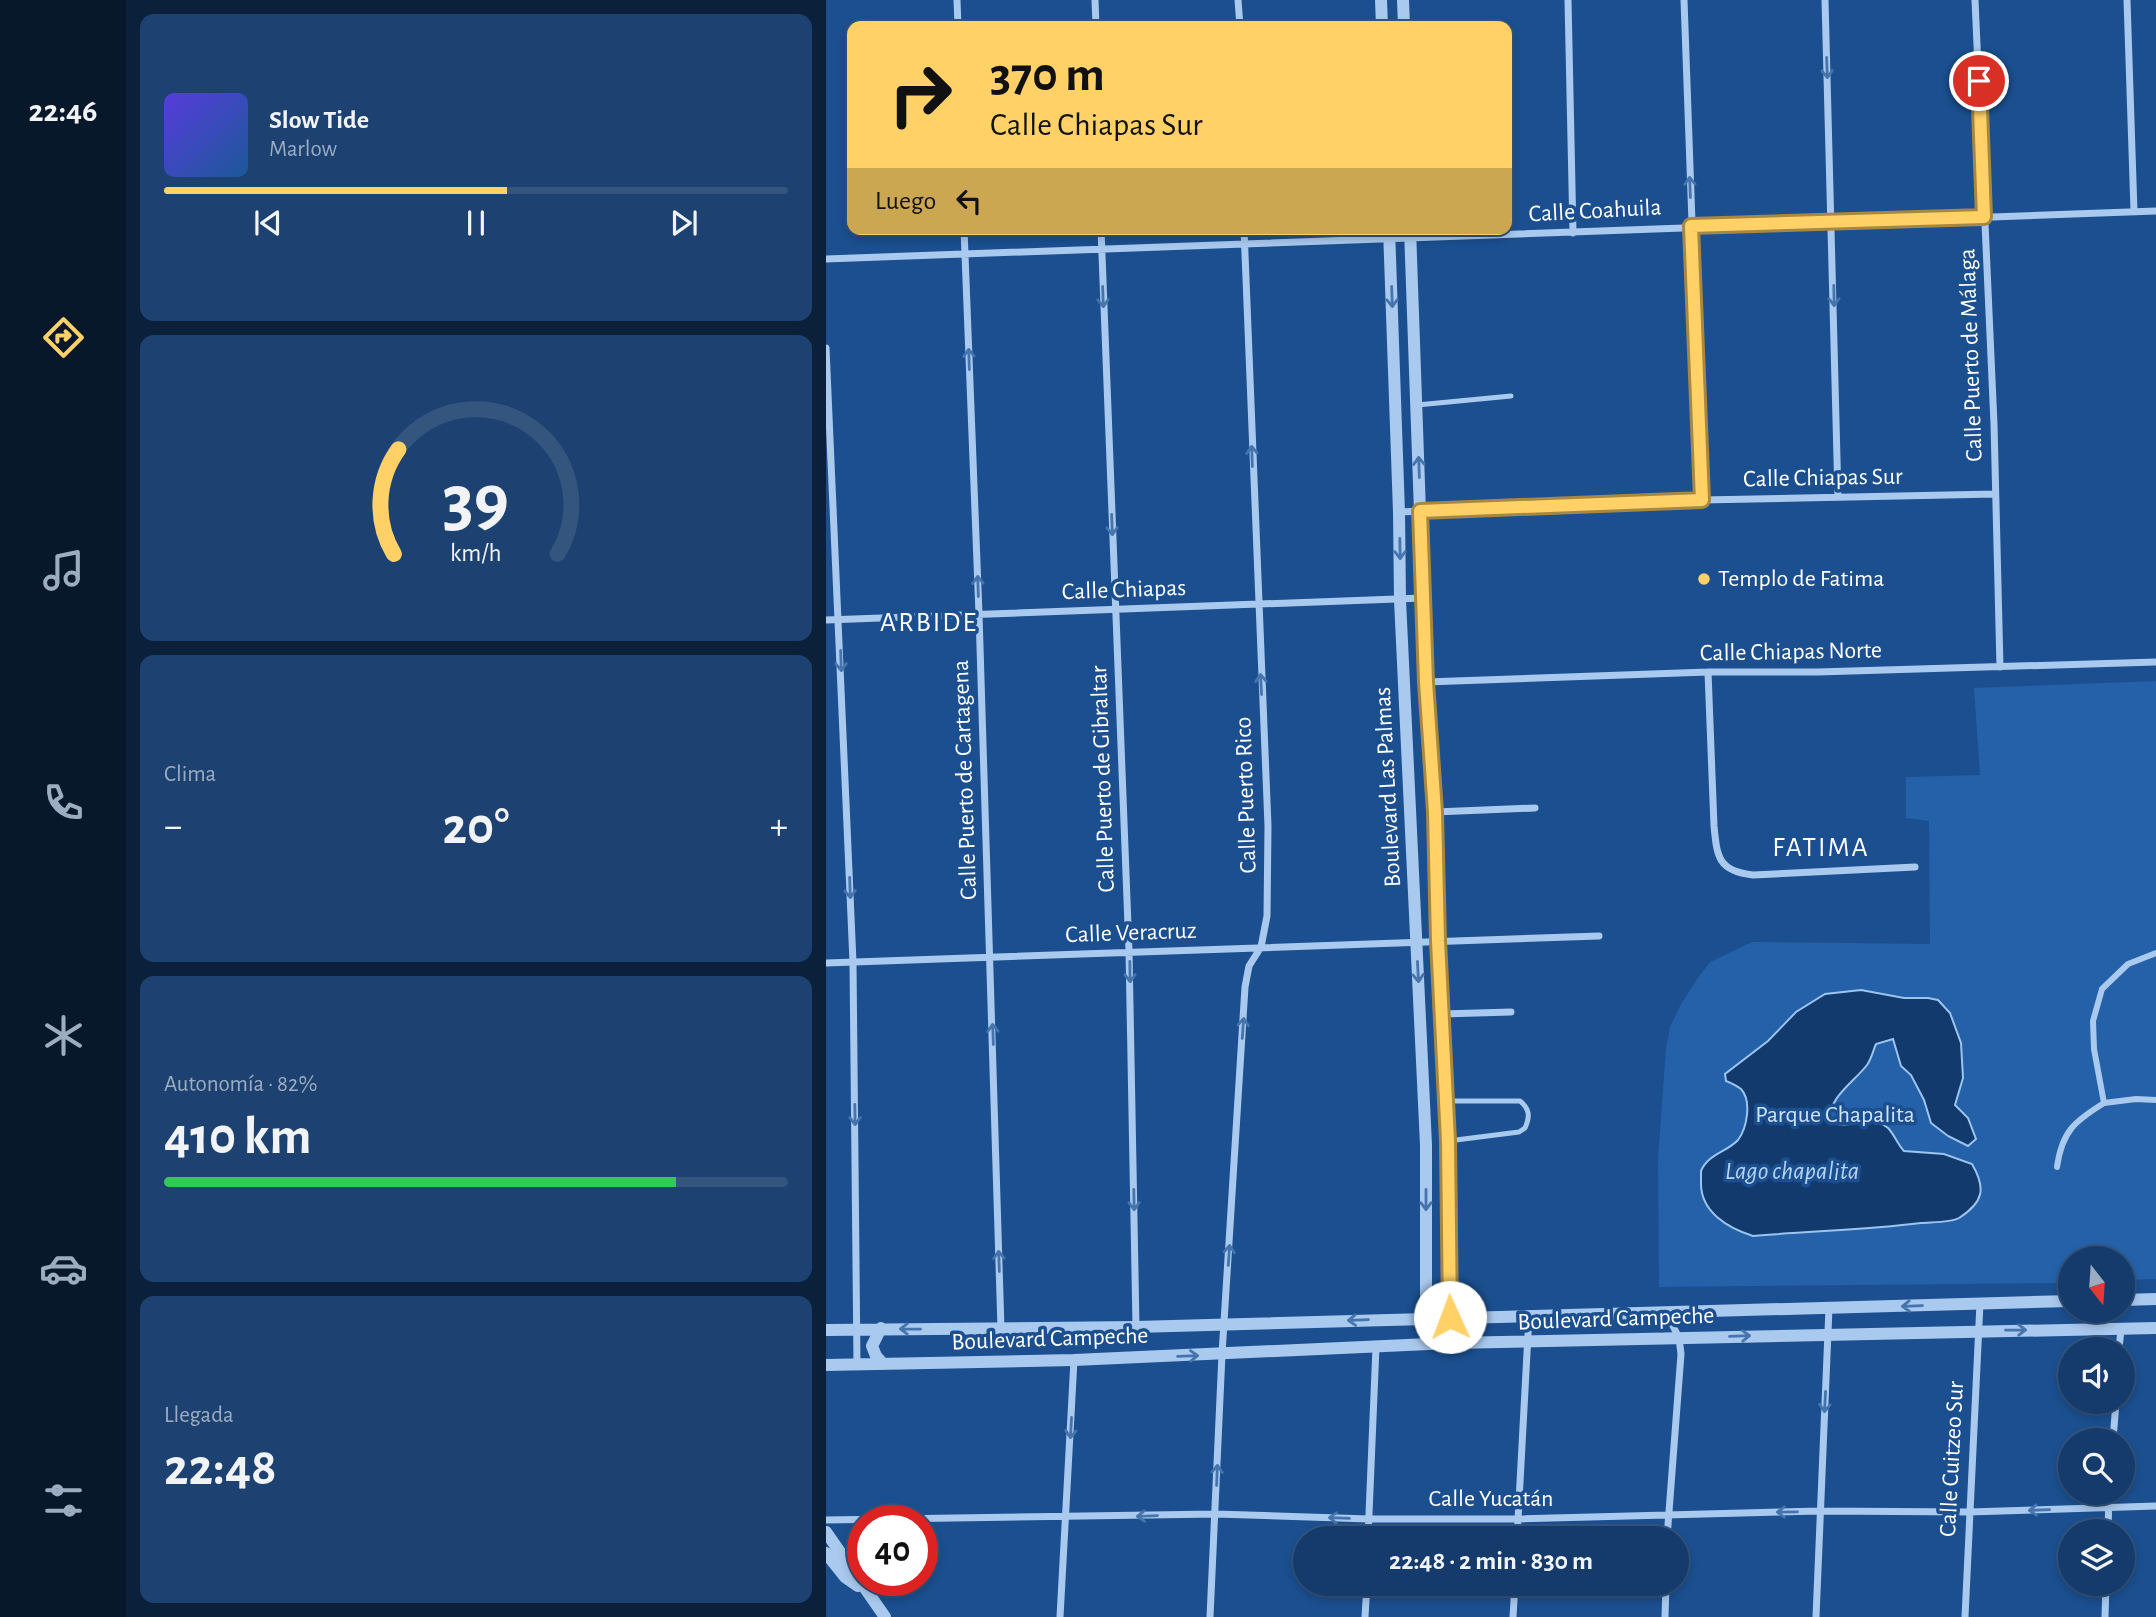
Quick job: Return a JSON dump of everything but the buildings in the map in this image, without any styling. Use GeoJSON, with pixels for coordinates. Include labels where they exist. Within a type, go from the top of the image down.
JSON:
{"type":"FeatureCollection","features":[{"type":"Feature","properties":{"kind":"street"},"geometry":{"type":"LineString","coordinates":[[957,0],[958,21]]}},
{"type":"Feature","properties":{"kind":"street"},"geometry":{"type":"LineString","coordinates":[[1096,0],[1096,21]]}},
{"type":"Feature","properties":{"kind":"street"},"geometry":{"type":"LineString","coordinates":[[1238,0],[1240,21]]}},
{"type":"Feature","properties":{"kind":"street"},"geometry":{"type":"LineString","coordinates":[[1381,0],[1382,21]]}},
{"type":"Feature","properties":{"kind":"street"},"geometry":{"type":"LineString","coordinates":[[1403,0],[1404,21]]}},
{"type":"Feature","properties":{"kind":"street"},"geometry":{"type":"LineString","coordinates":[[1568,0],[1573,233]]}},
{"type":"Feature","properties":{"kind":"street"},"geometry":{"type":"LineString","coordinates":[[1684,0],[1702,500]]}},
{"type":"Feature","properties":{"kind":"street"},"geometry":{"type":"LineString","coordinates":[[1825,0],[1838,497]]}},
{"type":"Feature","properties":{"kind":"street","name":"Calle Puerto de Málaga"},"geometry":{"type":"LineString","coordinates":[[1975,0],[2000,667]]}},
{"type":"Feature","properties":{"kind":"street"},"geometry":{"type":"LineString","coordinates":[[2127,0],[2134,211]]}},
{"type":"Feature","properties":{"kind":"street","name":"Calle Coahuila"},"geometry":{"type":"LineString","coordinates":[[1512,233],[2156,211]]}},
{"type":"Feature","properties":{"kind":"street","name":"Calle Puerto de Cartagena"},"geometry":{"type":"LineString","coordinates":[[964,235],[979,614],[1000,1329]]}},
{"type":"Feature","properties":{"kind":"street","name":"Calle Puerto de Gibraltar"},"geometry":{"type":"LineString","coordinates":[[1101,235],[1129,951],[1136,1327]]}},
{"type":"Feature","properties":{"kind":"street","name":"Calle Puerto Rico"},"geometry":{"type":"LineString","coordinates":[[1210,1617],[1222,1354],[1245,987],[1250,966],[1261,947],[1268,916],[1268,838],[1244,235]]}},
{"type":"Feature","properties":{"kind":"street","name":"Calle Coahuila"},"geometry":{"type":"LineString","coordinates":[[826,259],[1371,235]]}},
{"type":"Feature","properties":{"kind":"street","name":"Boulevard Las Palmas"},"geometry":{"type":"LineString","coordinates":[[1389,235],[1400,600],[1426,1145],[1426,1344]]}},
{"type":"Feature","properties":{"kind":"street","name":"Boulevard Las Palmas"},"geometry":{"type":"LineString","coordinates":[[1410,235],[1426,682],[1435,812],[1448,1141],[1451,1343]]}},
{"type":"Feature","properties":{"kind":"street"},"geometry":{"type":"LineString","coordinates":[[826,348],[853,962],[857,1364]]}},
{"type":"Feature","properties":{"kind":"street","name":"Calle Chiapas Sur"},"geometry":{"type":"LineString","coordinates":[[1399,512],[1702,500],[1995,494]]}},
{"type":"Feature","properties":{"kind":"street","name":"Calle Chiapas"},"geometry":{"type":"LineString","coordinates":[[826,620],[1423,598]]}},
{"type":"Feature","properties":{"kind":"street","name":"Calle Chiapas Norte"},"geometry":{"type":"LineString","coordinates":[[1426,682],[1708,672],[1818,673],[2156,662]]}},
{"type":"Feature","properties":{"kind":"street"},"geometry":{"type":"LineString","coordinates":[[1708,672],[1714,826],[1716,850],[1721,862],[1729,869],[1753,875],[1915,867]]}},
{"type":"Feature","properties":{"kind":"street"},"geometry":{"type":"LineString","coordinates":[[1435,812],[1535,808]]}},
{"type":"Feature","properties":{"kind":"street","name":"Calle Veracruz"},"geometry":{"type":"LineString","coordinates":[[826,963],[1599,936]]}},
{"type":"Feature","properties":{"kind":"street"},"geometry":{"type":"LineString","coordinates":[[2104,1103],[2094,1049],[2093,1021],[2102,989],[2128,964],[2156,953]]}},
{"type":"Feature","properties":{"kind":"street"},"geometry":{"type":"LineString","coordinates":[[1442,1014],[1511,1012]]}},
{"type":"Feature","properties":{"kind":"street"},"geometry":{"type":"LineString","coordinates":[[2057,1167],[2059,1150],[2065,1136],[2079,1118],[2104,1103],[2136,1099],[2156,1100]]}},
{"type":"Feature","properties":{"kind":"street"},"geometry":{"type":"LineString","coordinates":[[2135,1300],[2156,1299]]}},
{"type":"Feature","properties":{"kind":"street","name":"Boulevard Campeche"},"geometry":{"type":"LineString","coordinates":[[826,1330],[1136,1327],[2058,1301]]}},
{"type":"Feature","properties":{"kind":"street","name":"Calle Cuitzeo Sur"},"geometry":{"type":"LineString","coordinates":[[1965,1617],[1980,1303]]}},
{"type":"Feature","properties":{"kind":"street"},"geometry":{"type":"LineString","coordinates":[[1816,1617],[1829,1308]]}},
{"type":"Feature","properties":{"kind":"street"},"geometry":{"type":"LineString","coordinates":[[1666,1311],[1679,1338],[1682,1354],[1668,1526]]}},
{"type":"Feature","properties":{"kind":"street"},"geometry":{"type":"LineString","coordinates":[[1518,1526],[1529,1316]]}},
{"type":"Feature","properties":{"kind":"street"},"geometry":{"type":"LineString","coordinates":[[881,1328],[872,1346],[883,1364]]}},
{"type":"Feature","properties":{"kind":"street","name":"Boulevard Campeche"},"geometry":{"type":"LineString","coordinates":[[826,1365],[1074,1360],[1451,1343],[2156,1328]]}},
{"type":"Feature","properties":{"kind":"street"},"geometry":{"type":"LineString","coordinates":[[2120,1337],[2121,1329]]}},
{"type":"Feature","properties":{"kind":"street"},"geometry":{"type":"LineString","coordinates":[[1369,1526],[1376,1347]]}},
{"type":"Feature","properties":{"kind":"street"},"geometry":{"type":"LineString","coordinates":[[1060,1617],[1074,1360]]}},
{"type":"Feature","properties":{"kind":"street","name":"Calle Yucatán"},"geometry":{"type":"LineString","coordinates":[[826,1520],[1216,1514],[1369,1519],[1518,1519],[1820,1511],[1969,1513],[2156,1506]]}},
{"type":"Feature","properties":{"kind":"street"},"geometry":{"type":"LineString","coordinates":[[2108,1507],[2108,1519]]}},
{"type":"Feature","properties":{"kind":"street"},"geometry":{"type":"LineString","coordinates":[[826,1532],[847,1564]]}},
{"type":"Feature","properties":{"kind":"street"},"geometry":{"type":"LineString","coordinates":[[826,1553],[847,1579]]}},
{"type":"Feature","properties":{"kind":"street"},"geometry":{"type":"LineString","coordinates":[[868,1596],[885,1617]]}},
{"type":"Feature","properties":{"kind":"street"},"geometry":{"type":"LineString","coordinates":[[1365,1617],[1366,1596]]}},
{"type":"Feature","properties":{"kind":"street"},"geometry":{"type":"LineString","coordinates":[[1513,1617],[1514,1596]]}},
{"type":"Feature","properties":{"kind":"street"},"geometry":{"type":"LineString","coordinates":[[1664,1617],[1665,1596]]}},
{"type":"Feature","properties":{"kind":"street"},"geometry":{"type":"LineString","coordinates":[[2105,1617],[2106,1596]]}},
{"type":"Feature","properties":{"kind":"lane"},"geometry":{"type":"LineString","coordinates":[[1417,405],[1511,396]]}},
{"type":"Feature","properties":{"kind":"lane"},"geometry":{"type":"LineString","coordinates":[[1446,1101],[1520,1101],[1529,1113],[1525,1128],[1519,1132],[1448,1141]]}},
{"type":"Feature","properties":{"kind":"green space","name":"Parque Chapalita"},"geometry":{"type":"Polygon","coordinates":[[[2156,681],[2156,1279],[2135,1280],[2135,1246],[2058,1246],[2058,1283],[1659,1287],[1658,1158],[1666,1048],[1670,1027],[1680,1006],[1710,962],[1752,942],[1930,944],[1929,821],[1906,818],[1906,777],[1980,775],[1974,688],[2156,681]]]}},
{"type":"Feature","properties":{"kind":"water","name":"Lago chapalita"},"geometry":{"type":"Polygon","coordinates":[[[1861,990],[1904,998],[1938,1000],[1950,1013],[1961,1043],[1963,1078],[1955,1105],[1968,1118],[1976,1139],[1968,1146],[1931,1123],[1924,1100],[1911,1075],[1901,1066],[1893,1039],[1876,1044],[1867,1065],[1837,1097],[1829,1121],[1843,1125],[1866,1122],[1881,1124],[1890,1130],[1904,1151],[1944,1154],[1972,1164],[1981,1187],[1978,1200],[1959,1218],[1946,1222],[1753,1236],[1725,1223],[1705,1202],[1701,1171],[1713,1157],[1738,1140],[1746,1122],[1744,1094],[1741,1089],[1726,1081],[1725,1074],[1768,1041],[1796,1012],[1825,994],[1861,990]]]}},
{"type":"Feature","properties":{"kind":"place","name":"Templo de Fatima"},"geometry":{"type":"Point","coordinates":[1704,579]}},
{"type":"Feature","properties":{"kind":"district","name":"ARBIDE"},"geometry":{"type":"Point","coordinates":[929,623]}},
{"type":"Feature","properties":{"kind":"district","name":"FATIMA"},"geometry":{"type":"Point","coordinates":[1821,848]}},
{"type":"Feature","properties":{"kind":"route"},"geometry":{"type":"LineString","coordinates":[[1450,1317],[1448,1141],[1420,511],[1702,500],[1691,226],[1984,217],[1979,81]]}}]}
